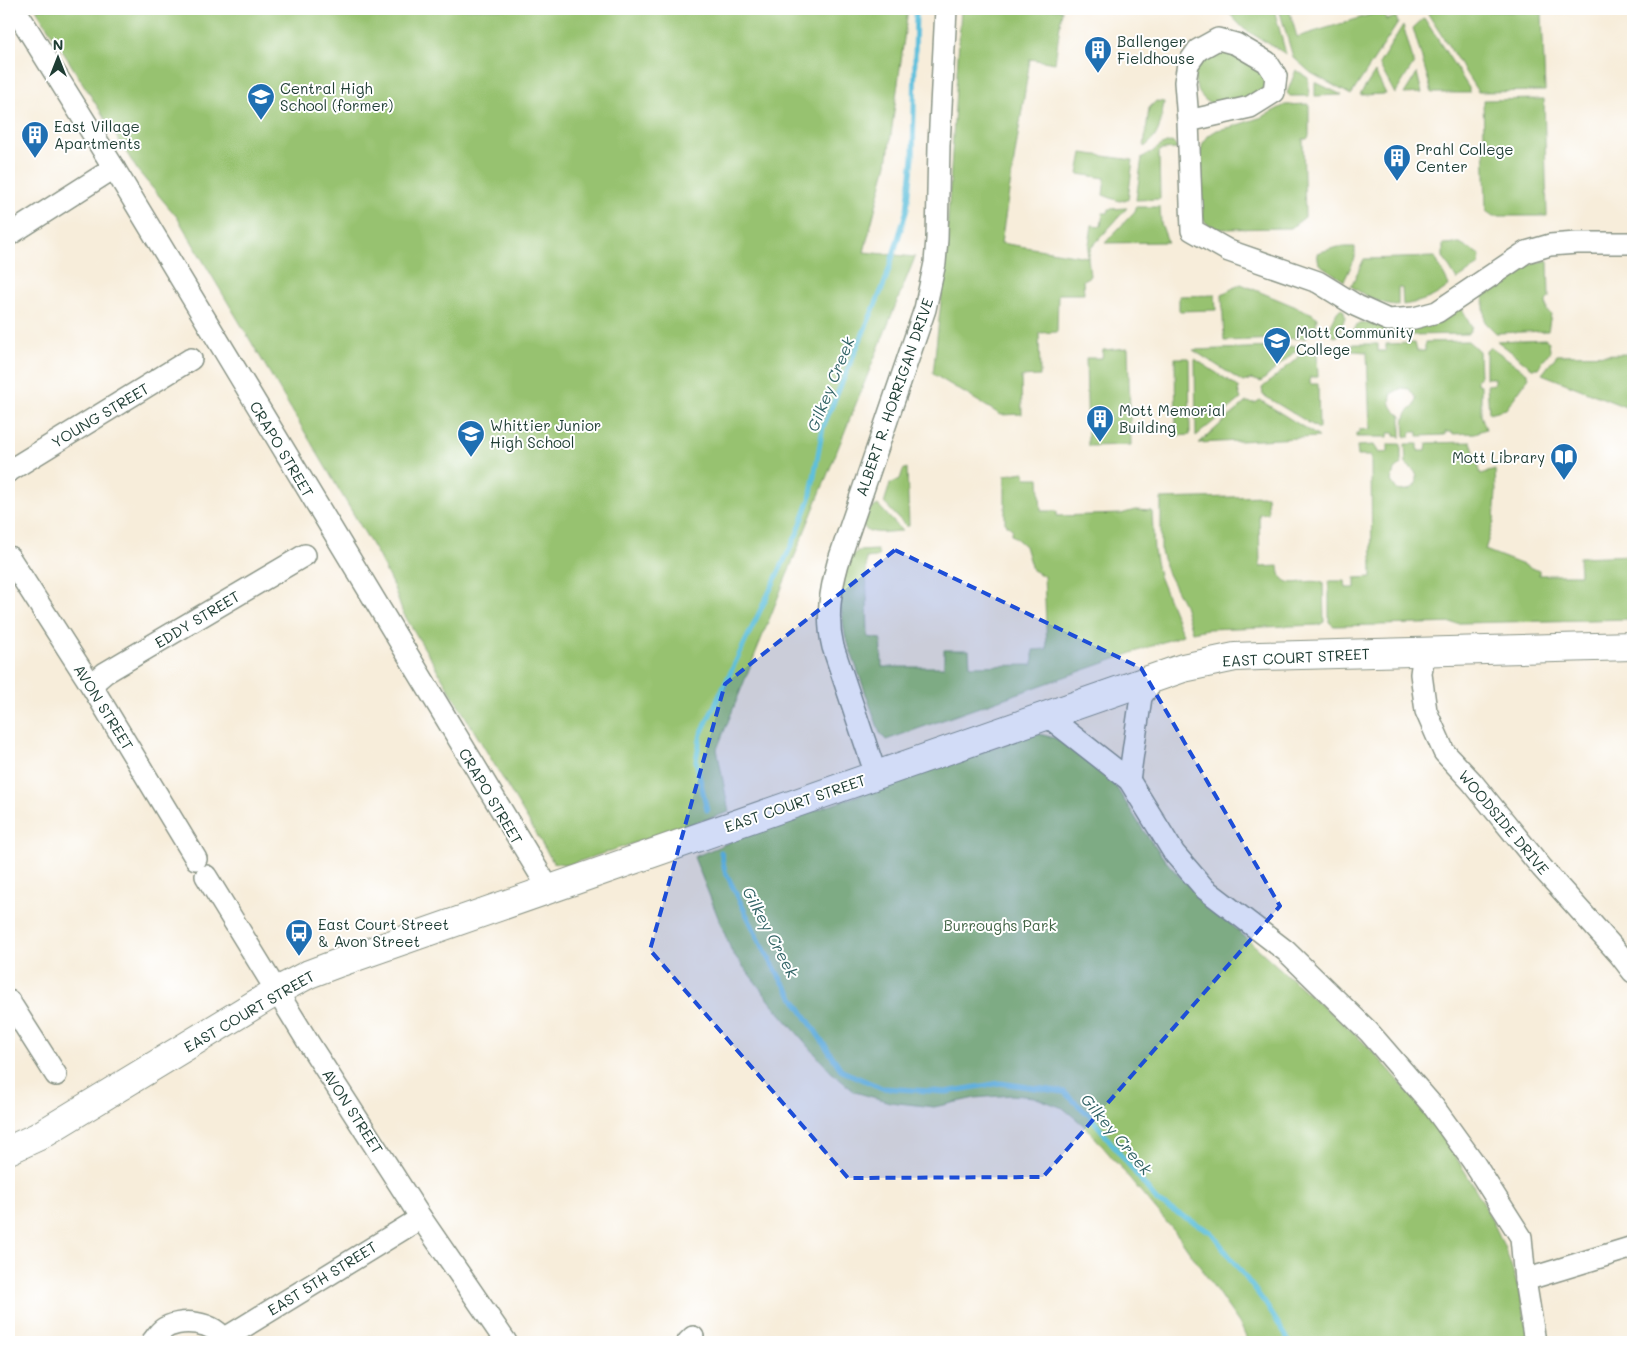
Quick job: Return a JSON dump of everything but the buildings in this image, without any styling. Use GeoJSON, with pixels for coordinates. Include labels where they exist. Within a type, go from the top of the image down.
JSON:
{"type":"FeatureCollection","features":[{"type":"Feature","properties":{"kind":"main road","name":"EAST COURT STREET"},"geometry":{"type":"LineString","coordinates":[[9,1150],[37,1137],[277,991],[310,974],[1156,676],[1235,657],[1633,646]]}},
{"type":"Feature","properties":{"kind":"main road"},"geometry":{"type":"LineString","coordinates":[[9,1163],[37,1137]]}},
{"type":"Feature","properties":{"kind":"street","name":"CRAPO STREET"},"geometry":{"type":"LineString","coordinates":[[15,9],[114,168],[549,889]]}},
{"type":"Feature","properties":{"kind":"street","name":"ALBERT R. HORRIGAN DRIVE"},"geometry":{"type":"LineString","coordinates":[[876,775],[833,648],[830,633],[830,600],[838,563],[925,309],[933,278],[937,239],[939,144],[946,9]]}},
{"type":"Feature","properties":{"kind":"street"},"geometry":{"type":"LineString","coordinates":[[1188,121],[1250,107],[1274,92],[1276,76],[1267,62],[1236,44],[1218,40],[1198,50],[1188,64],[1185,82],[1192,230],[1229,251],[1318,282],[1357,306],[1388,320],[1414,318],[1437,312],[1526,252],[1550,245],[1633,243]]}},
{"type":"Feature","properties":{"kind":"street"},"geometry":{"type":"LineString","coordinates":[[9,235],[114,168]]}},
{"type":"Feature","properties":{"kind":"street","name":"YOUNG STREET"},"geometry":{"type":"LineString","coordinates":[[9,471],[191,359]]}},
{"type":"Feature","properties":{"kind":"street","name":"EDDY STREET"},"geometry":{"type":"LineString","coordinates":[[91,686],[105,673],[305,554]]}},
{"type":"Feature","properties":{"kind":"street","name":"AVON STREET"},"geometry":{"type":"LineString","coordinates":[[12,568],[91,686],[277,991],[421,1218],[506,1342]]}},
{"type":"Feature","properties":{"kind":"street","name":"WOODSIDE DRIVE"},"geometry":{"type":"LineString","coordinates":[[1424,652],[1421,674],[1426,711],[1444,752],[1472,782],[1542,868],[1620,954],[1633,972]]}},
{"type":"Feature","properties":{"kind":"street"},"geometry":{"type":"LineString","coordinates":[[1129,780],[1141,697],[1156,676]]}},
{"type":"Feature","properties":{"kind":"street"},"geometry":{"type":"LineString","coordinates":[[1046,715],[1129,780],[1174,853],[1205,888],[1286,951],[1369,1032],[1433,1106],[1472,1160],[1521,1237],[1525,1280],[1535,1342]]}},
{"type":"Feature","properties":{"kind":"street"},"geometry":{"type":"LineString","coordinates":[[9,1001],[56,1075]]}},
{"type":"Feature","properties":{"kind":"street","name":"EAST 5TH STREET"},"geometry":{"type":"LineString","coordinates":[[224,1340],[421,1218]]}},
{"type":"Feature","properties":{"kind":"street"},"geometry":{"type":"LineString","coordinates":[[1525,1280],[1633,1246]]}},
{"type":"Feature","properties":{"kind":"street"},"geometry":{"type":"LineString","coordinates":[[152,1342],[162,1330],[183,1322],[206,1325],[224,1340]]}},
{"type":"Feature","properties":{"kind":"highlighted area"},"geometry":{"type":"Polygon","coordinates":[[[895,550],[1141,668],[1280,906],[1043,1177],[848,1178],[650,950],[725,684],[895,550]]]}},
{"type":"Feature","properties":{"kind":"green space"},"geometry":{"type":"Polygon","coordinates":[[[36,9],[908,9],[887,164],[864,252],[915,257],[717,749],[729,812],[568,865],[553,862],[402,611],[394,588],[379,557],[177,217],[138,171],[36,9]]]}},
{"type":"Feature","properties":{"kind":"green space"},"geometry":{"type":"Polygon","coordinates":[[[961,9],[1062,10],[1055,63],[1030,59],[1001,243],[1087,257],[1092,225],[1101,226],[1103,213],[1108,213],[1109,209],[1127,208],[1091,248],[1088,257],[1090,276],[1083,280],[1084,294],[1058,294],[1057,332],[1039,333],[1040,376],[1021,377],[1022,414],[1001,415],[933,374],[945,265],[961,9]]]}},
{"type":"Feature","properties":{"kind":"green space"},"geometry":{"type":"Polygon","coordinates":[[[1227,9],[1274,9],[1286,54],[1244,29],[1227,9]]]}},
{"type":"Feature","properties":{"kind":"green space"},"geometry":{"type":"Polygon","coordinates":[[[1279,9],[1289,9],[1297,37],[1383,11],[1386,20],[1396,17],[1398,23],[1351,95],[1311,73],[1293,57],[1279,9]]]}},
{"type":"Feature","properties":{"kind":"green space"},"geometry":{"type":"Polygon","coordinates":[[[1429,9],[1542,13],[1545,91],[1478,92],[1428,14],[1429,9]]]}},
{"type":"Feature","properties":{"kind":"green space"},"geometry":{"type":"Polygon","coordinates":[[[1424,18],[1469,88],[1469,93],[1432,93],[1413,28],[1424,18]]]}},
{"type":"Feature","properties":{"kind":"green space"},"geometry":{"type":"Polygon","coordinates":[[[1403,25],[1414,63],[1395,94],[1379,64],[1403,25]]]}},
{"type":"Feature","properties":{"kind":"green space"},"geometry":{"type":"Polygon","coordinates":[[[1222,48],[1256,62],[1268,81],[1262,93],[1220,105],[1212,104],[1200,95],[1195,80],[1197,64],[1205,55],[1222,48]]]}},
{"type":"Feature","properties":{"kind":"green space"},"geometry":{"type":"Polygon","coordinates":[[[1296,70],[1308,78],[1309,96],[1290,96],[1287,93],[1296,70]]]}},
{"type":"Feature","properties":{"kind":"green space"},"geometry":{"type":"Polygon","coordinates":[[[1375,72],[1386,94],[1360,95],[1375,72]]]}},
{"type":"Feature","properties":{"kind":"green space"},"geometry":{"type":"Polygon","coordinates":[[[1417,73],[1422,93],[1404,94],[1417,73]]]}},
{"type":"Feature","properties":{"kind":"green space"},"geometry":{"type":"Polygon","coordinates":[[[1315,82],[1342,95],[1315,96],[1315,82]]]}},
{"type":"Feature","properties":{"kind":"green space"},"geometry":{"type":"Polygon","coordinates":[[[1544,99],[1547,216],[1493,216],[1486,211],[1483,100],[1544,99]]]}},
{"type":"Feature","properties":{"kind":"green space"},"geometry":{"type":"Polygon","coordinates":[[[1156,101],[1164,102],[1161,121],[1154,138],[1144,147],[1149,108],[1156,101]]]}},
{"type":"Feature","properties":{"kind":"green space"},"geometry":{"type":"Polygon","coordinates":[[[1309,104],[1309,136],[1307,139],[1303,139],[1305,217],[1291,228],[1217,229],[1208,225],[1203,219],[1200,155],[1203,143],[1209,135],[1217,130],[1262,117],[1285,105],[1309,104]]]}},
{"type":"Feature","properties":{"kind":"green space"},"geometry":{"type":"Polygon","coordinates":[[[1171,142],[1178,149],[1161,150],[1159,152],[1160,199],[1136,200],[1142,157],[1150,154],[1163,144],[1171,142]]]}},
{"type":"Feature","properties":{"kind":"green space"},"geometry":{"type":"Polygon","coordinates":[[[1082,153],[1133,160],[1128,200],[1119,201],[1103,195],[1105,178],[1078,174],[1082,153]]]}},
{"type":"Feature","properties":{"kind":"green space"},"geometry":{"type":"Polygon","coordinates":[[[1135,207],[1160,207],[1161,223],[1168,242],[1105,243],[1135,211],[1135,207]]]}},
{"type":"Feature","properties":{"kind":"green space"},"geometry":{"type":"Polygon","coordinates":[[[1460,243],[1480,255],[1479,265],[1457,280],[1443,257],[1443,244],[1460,243]]]}},
{"type":"Feature","properties":{"kind":"green space"},"geometry":{"type":"Polygon","coordinates":[[[1337,247],[1355,247],[1355,258],[1344,281],[1319,264],[1317,253],[1337,247]]]}},
{"type":"Feature","properties":{"kind":"green space"},"geometry":{"type":"Polygon","coordinates":[[[1435,257],[1449,285],[1428,299],[1403,305],[1402,288],[1398,288],[1398,305],[1392,305],[1373,299],[1351,286],[1364,259],[1435,257]]]}},
{"type":"Feature","properties":{"kind":"green space"},"geometry":{"type":"Polygon","coordinates":[[[1548,260],[1549,298],[1546,301],[1547,311],[1551,314],[1548,331],[1496,333],[1485,322],[1483,289],[1521,267],[1548,260]]]}},
{"type":"Feature","properties":{"kind":"green space"},"geometry":{"type":"Polygon","coordinates":[[[1241,284],[1313,314],[1317,318],[1316,328],[1306,338],[1224,341],[1222,294],[1241,284]]]}},
{"type":"Feature","properties":{"kind":"green space"},"geometry":{"type":"Polygon","coordinates":[[[1215,295],[1216,310],[1179,311],[1179,296],[1215,295]]]}},
{"type":"Feature","properties":{"kind":"green space"},"geometry":{"type":"Polygon","coordinates":[[[1461,307],[1472,327],[1467,334],[1352,336],[1357,325],[1363,323],[1375,325],[1461,307]]]}},
{"type":"Feature","properties":{"kind":"green space"},"geometry":{"type":"Polygon","coordinates":[[[1341,308],[1344,311],[1345,317],[1338,336],[1334,337],[1329,330],[1337,312],[1341,308]]]}},
{"type":"Feature","properties":{"kind":"green space"},"geometry":{"type":"Polygon","coordinates":[[[1545,339],[1549,342],[1550,351],[1538,368],[1532,368],[1497,341],[1545,339]]]}},
{"type":"Feature","properties":{"kind":"green space"},"geometry":{"type":"Polygon","coordinates":[[[1468,341],[1479,351],[1480,378],[1477,379],[1477,384],[1481,385],[1481,415],[1486,429],[1475,433],[1452,434],[1452,432],[1445,432],[1445,435],[1418,436],[1418,432],[1411,432],[1410,437],[1405,437],[1405,417],[1415,405],[1416,398],[1409,389],[1402,388],[1392,393],[1390,400],[1393,409],[1401,416],[1401,437],[1395,436],[1395,433],[1388,433],[1388,437],[1356,437],[1356,433],[1359,433],[1359,430],[1370,429],[1367,352],[1352,351],[1352,344],[1378,344],[1378,351],[1386,351],[1386,344],[1415,343],[1417,351],[1425,351],[1425,342],[1468,341]]]}},
{"type":"Feature","properties":{"kind":"green space"},"geometry":{"type":"Polygon","coordinates":[[[1301,346],[1261,382],[1252,379],[1243,382],[1193,350],[1301,346]]]}},
{"type":"Feature","properties":{"kind":"green space"},"geometry":{"type":"Polygon","coordinates":[[[1491,347],[1527,373],[1529,377],[1506,409],[1489,413],[1487,385],[1494,384],[1494,378],[1486,378],[1486,351],[1491,347]]]}},
{"type":"Feature","properties":{"kind":"green space"},"geometry":{"type":"Polygon","coordinates":[[[1128,348],[1131,445],[1088,446],[1086,358],[1102,358],[1103,350],[1128,348]]]}},
{"type":"Feature","properties":{"kind":"green space"},"geometry":{"type":"Polygon","coordinates":[[[1307,350],[1317,354],[1318,377],[1310,377],[1310,384],[1318,384],[1319,429],[1263,395],[1262,388],[1307,350]]]}},
{"type":"Feature","properties":{"kind":"green space"},"geometry":{"type":"Polygon","coordinates":[[[1633,354],[1633,410],[1542,374],[1557,355],[1633,354]]]}},
{"type":"Feature","properties":{"kind":"green space"},"geometry":{"type":"Polygon","coordinates":[[[1175,358],[1189,358],[1190,435],[1176,436],[1175,358]]]}},
{"type":"Feature","properties":{"kind":"green space"},"geometry":{"type":"Polygon","coordinates":[[[1195,359],[1240,388],[1238,391],[1241,399],[1196,436],[1195,359]]]}},
{"type":"Feature","properties":{"kind":"green space"},"geometry":{"type":"Polygon","coordinates":[[[1260,400],[1319,437],[1199,443],[1246,402],[1255,403],[1260,400]]]}},
{"type":"Feature","properties":{"kind":"green space"},"geometry":{"type":"Polygon","coordinates":[[[1471,442],[1481,474],[1495,470],[1494,521],[1485,550],[1539,571],[1539,575],[1580,575],[1579,557],[1633,555],[1633,619],[1334,626],[1329,622],[1329,581],[1345,581],[1346,588],[1355,588],[1355,578],[1372,577],[1371,456],[1358,456],[1357,446],[1374,445],[1379,453],[1388,452],[1388,444],[1401,444],[1401,464],[1394,470],[1391,481],[1397,490],[1402,491],[1413,487],[1417,481],[1415,472],[1406,464],[1405,444],[1418,444],[1418,451],[1426,451],[1427,443],[1471,442]]]}},
{"type":"Feature","properties":{"kind":"green space"},"geometry":{"type":"Polygon","coordinates":[[[907,468],[909,526],[906,526],[884,503],[890,484],[900,479],[903,470],[907,468]]]}},
{"type":"Feature","properties":{"kind":"green space"},"geometry":{"type":"Polygon","coordinates":[[[1024,472],[1026,478],[1039,478],[1041,511],[1057,511],[1057,516],[1121,514],[1135,510],[1152,511],[1154,551],[1159,576],[1183,635],[886,740],[880,733],[845,635],[840,602],[843,578],[849,557],[858,551],[877,550],[879,555],[866,558],[868,637],[881,639],[882,667],[944,667],[944,650],[969,650],[970,666],[1033,665],[1033,650],[1047,649],[1044,576],[1032,570],[1025,546],[1011,534],[1013,530],[1005,523],[1005,475],[1024,472]]]}},
{"type":"Feature","properties":{"kind":"green space"},"geometry":{"type":"Polygon","coordinates":[[[1267,496],[1268,513],[1259,514],[1260,567],[1279,566],[1280,575],[1289,582],[1316,581],[1323,583],[1324,622],[1319,625],[1208,629],[1192,632],[1184,605],[1167,572],[1161,552],[1161,499],[1267,496]]]}},
{"type":"Feature","properties":{"kind":"green space"},"geometry":{"type":"Polygon","coordinates":[[[878,505],[902,531],[874,532],[865,528],[861,521],[863,515],[878,505]]]}},
{"type":"Feature","properties":{"kind":"green space","name":"Burroughs Park"},"geometry":{"type":"Polygon","coordinates":[[[1033,734],[1055,738],[1068,745],[1111,779],[1145,833],[1178,875],[1350,1030],[1401,1083],[1444,1140],[1482,1201],[1498,1232],[1516,1282],[1530,1342],[1248,1342],[1241,1326],[1180,1238],[1087,1128],[1063,1108],[1034,1097],[1012,1095],[975,1098],[934,1107],[890,1102],[855,1092],[831,1072],[777,1010],[732,952],[694,857],[754,832],[1033,734]]]}},
{"type":"Feature","properties":{"kind":"waterway","name":"Gilkey Creek"},"geometry":{"type":"LineString","coordinates":[[707,810],[696,761],[701,734],[797,534],[810,499],[823,427],[885,282],[907,209],[913,157],[916,9]]}},
{"type":"Feature","properties":{"kind":"waterway","name":"Gilkey Creek"},"geometry":{"type":"LineString","coordinates":[[721,852],[725,871],[759,940],[780,978],[842,1071],[882,1088],[946,1092],[1000,1083],[1064,1092],[1090,1116],[1158,1202],[1211,1232],[1265,1303],[1290,1342]]}},
{"type":"Feature","properties":{"kind":"place","name":"Ballenger Fieldhouse"},"geometry":{"type":"Point","coordinates":[1098,74]}},
{"type":"Feature","properties":{"kind":"place","name":"Central High School (former)"},"geometry":{"type":"Point","coordinates":[261,121]}},
{"type":"Feature","properties":{"kind":"place","name":"East Village Apartments"},"geometry":{"type":"Point","coordinates":[35,159]}},
{"type":"Feature","properties":{"kind":"place","name":"Prahl College Center"},"geometry":{"type":"Point","coordinates":[1397,182]}},
{"type":"Feature","properties":{"kind":"place","name":"Mott Community College"},"geometry":{"type":"Point","coordinates":[1277,365]}},
{"type":"Feature","properties":{"kind":"place","name":"Mott Memorial Building"},"geometry":{"type":"Point","coordinates":[1100,443]}},
{"type":"Feature","properties":{"kind":"place","name":"Whittier Junior High School"},"geometry":{"type":"Point","coordinates":[471,458]}},
{"type":"Feature","properties":{"kind":"place","name":"Mott Library"},"geometry":{"type":"Point","coordinates":[1564,481]}},
{"type":"Feature","properties":{"kind":"place","name":"East Court Street & Avon Street"},"geometry":{"type":"Point","coordinates":[299,957]}}]}
